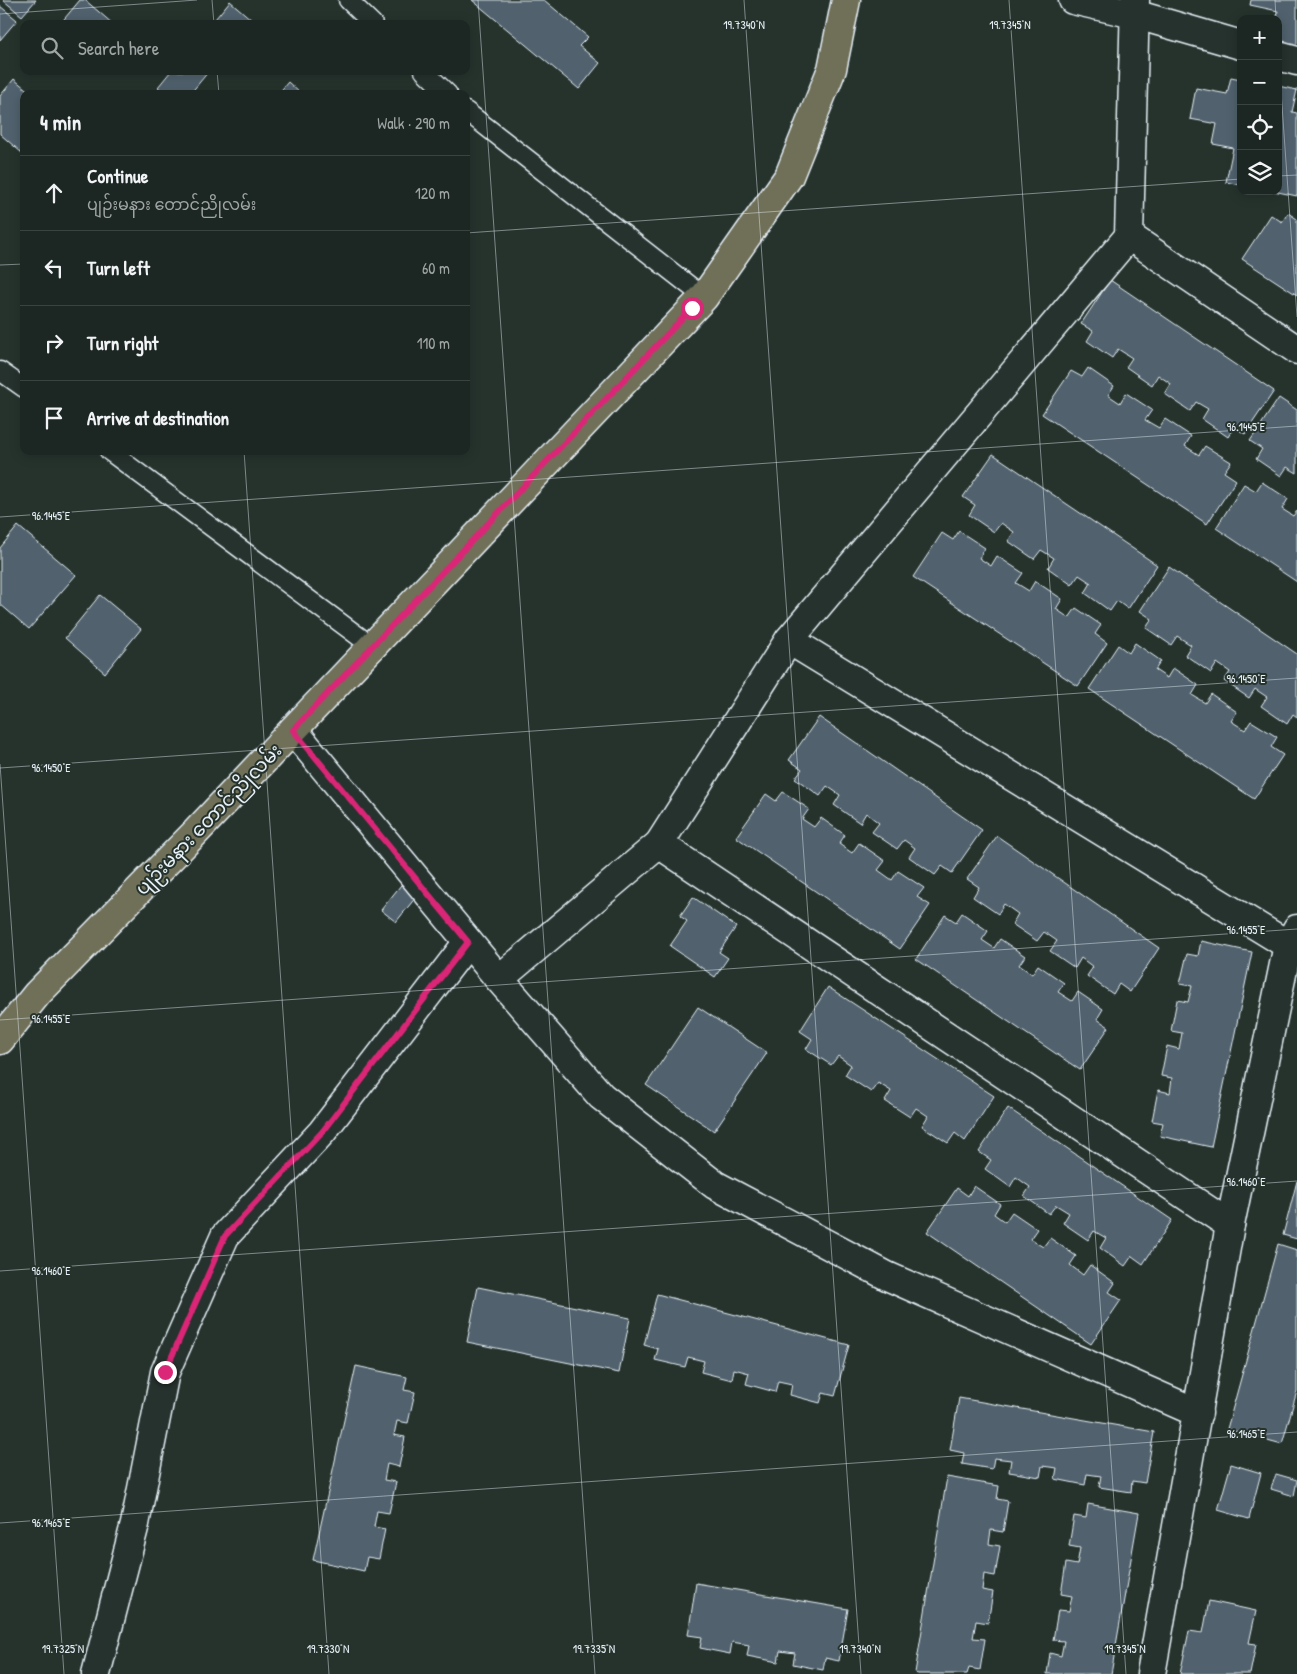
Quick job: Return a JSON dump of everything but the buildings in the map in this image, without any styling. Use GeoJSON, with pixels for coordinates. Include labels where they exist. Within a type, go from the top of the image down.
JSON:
{"type":"FeatureCollection","features":[{"type":"Feature","properties":{"kind":"main road","name":"ပျဉ်းမနား တောင်ညိုလမ်း"},"geometry":{"type":"LineString","coordinates":[[0,1040],[37,994],[373,647],[704,297],[789,176],[832,69],[846,0]]}},
{"type":"Feature","properties":{"kind":"street"},"geometry":{"type":"LineString","coordinates":[[1073,0],[1135,7],[1237,44]]}},
{"type":"Feature","properties":{"kind":"street"},"geometry":{"type":"LineString","coordinates":[[499,979],[659,844],[789,640],[1129,236],[1135,7]]}},
{"type":"Feature","properties":{"kind":"street"},"geometry":{"type":"LineString","coordinates":[[1282,57],[1297,61]]}},
{"type":"Feature","properties":{"kind":"street"},"geometry":{"type":"LineString","coordinates":[[1129,236],[1297,350]]}},
{"type":"Feature","properties":{"kind":"street"},"geometry":{"type":"LineString","coordinates":[[789,640],[1293,937],[1230,1225],[1151,1674]]}},
{"type":"Feature","properties":{"kind":"street"},"geometry":{"type":"LineString","coordinates":[[293,730],[499,979],[601,1096],[715,1185],[888,1276],[1198,1413]]}},
{"type":"Feature","properties":{"kind":"street"},"geometry":{"type":"LineString","coordinates":[[659,844],[1230,1225]]}},
{"type":"Feature","properties":{"kind":"street"},"geometry":{"type":"LineString","coordinates":[[96,1674],[135,1524],[165,1372],[225,1236],[322,1132],[468,942]]}},
{"type":"Feature","properties":{"kind":"lane"},"geometry":{"type":"LineString","coordinates":[[348,0],[369,20]]}},
{"type":"Feature","properties":{"kind":"lane"},"geometry":{"type":"LineString","coordinates":[[428,75],[444,90]]}},
{"type":"Feature","properties":{"kind":"lane"},"geometry":{"type":"LineString","coordinates":[[470,113],[704,297]]}},
{"type":"Feature","properties":{"kind":"lane"},"geometry":{"type":"LineString","coordinates":[[0,371],[20,385]]}},
{"type":"Feature","properties":{"kind":"lane"},"geometry":{"type":"LineString","coordinates":[[114,455],[373,647]]}},
{"type":"Feature","properties":{"kind":"route"},"geometry":{"type":"LineString","coordinates":[[165,1372],[225,1236],[322,1132],[468,942],[293,730],[692,308]]}}]}
